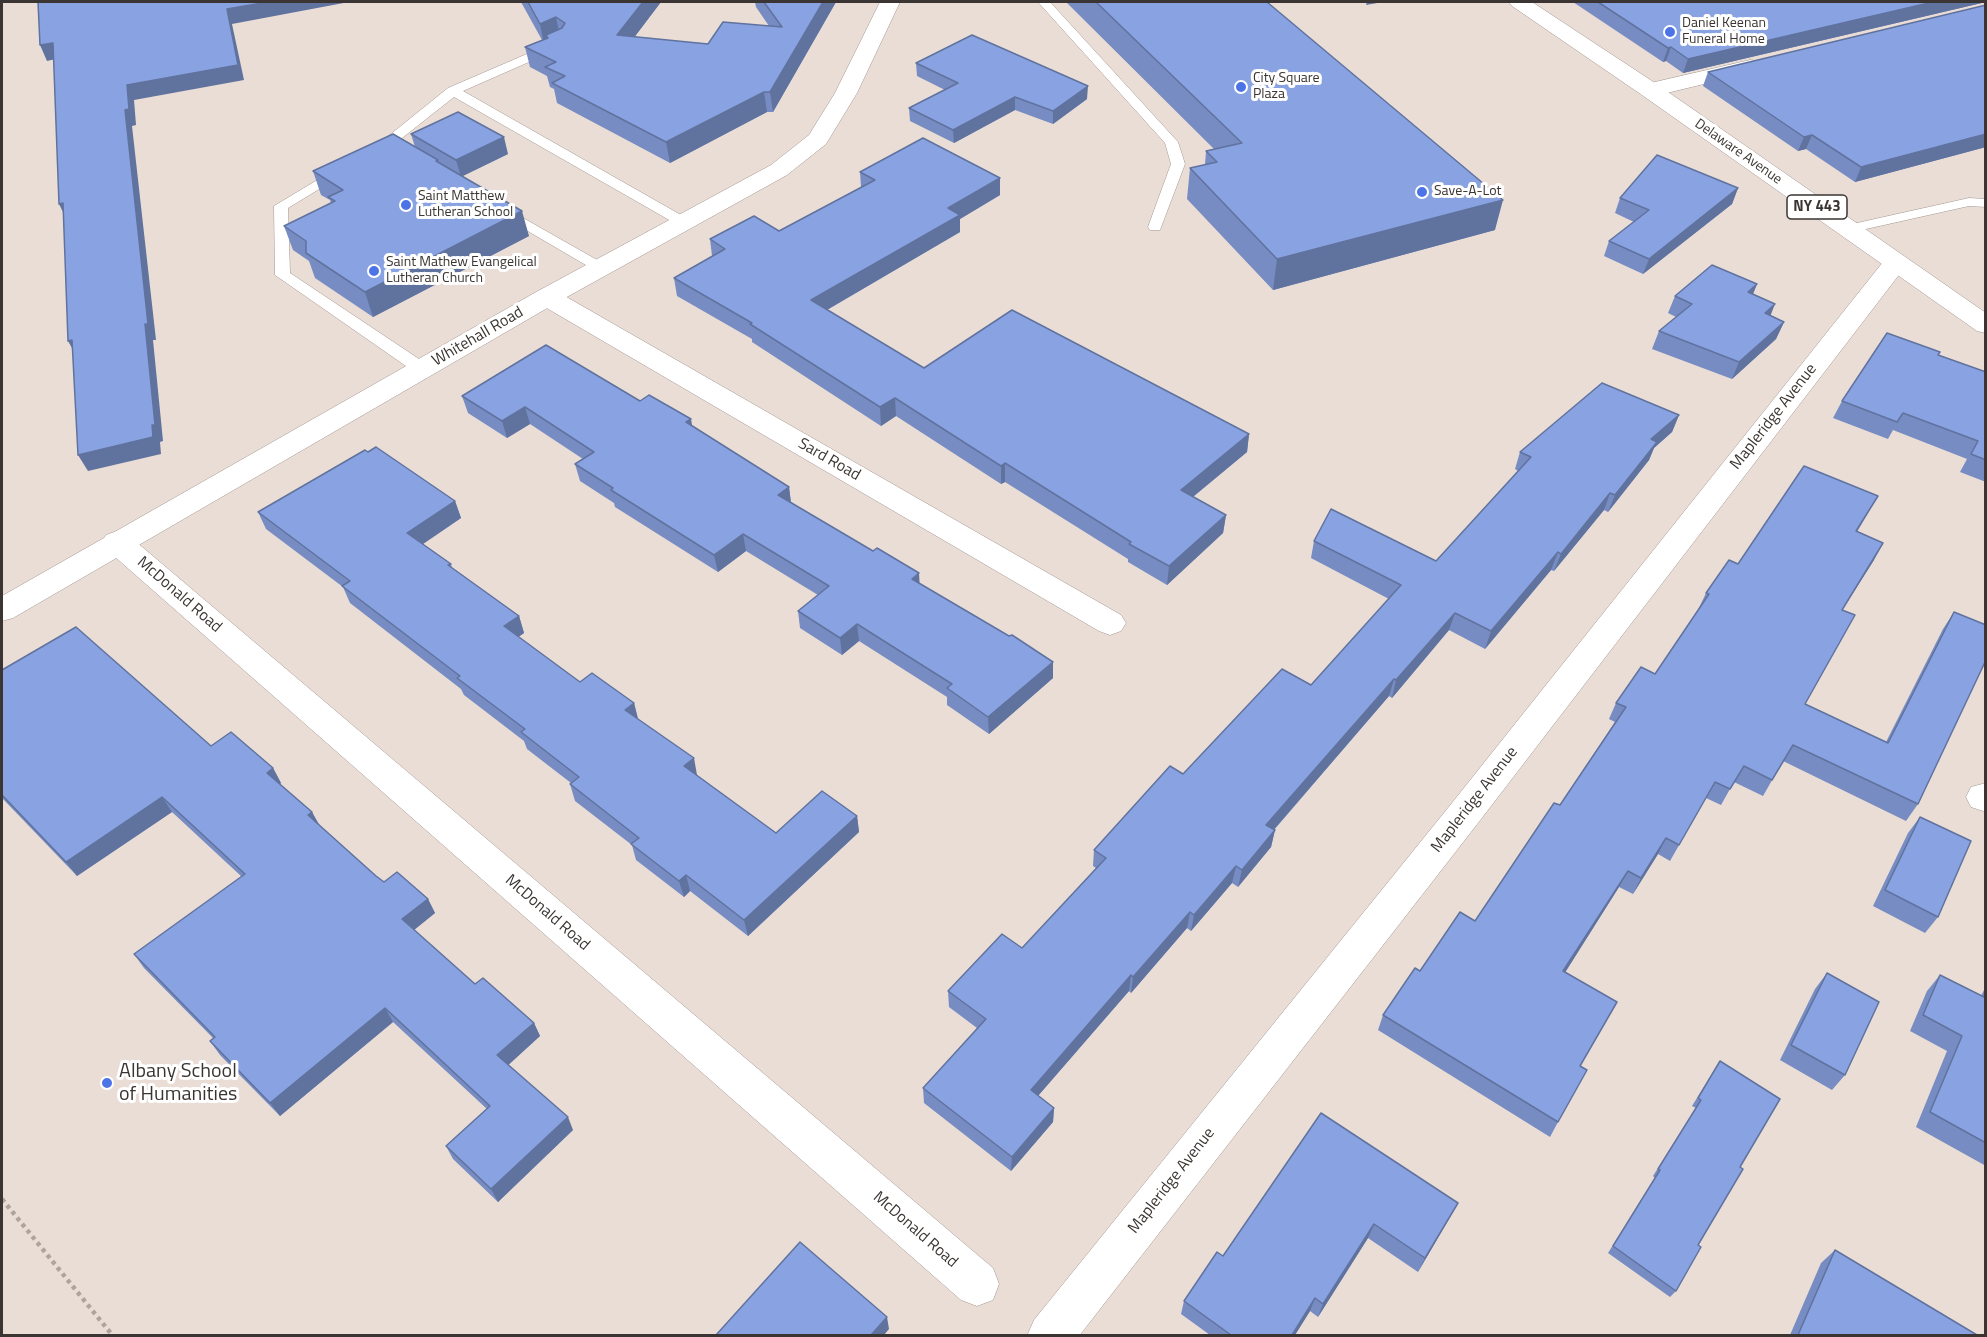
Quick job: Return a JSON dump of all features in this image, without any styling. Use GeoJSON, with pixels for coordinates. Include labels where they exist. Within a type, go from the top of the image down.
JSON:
{"type":"FeatureCollection","features":[{"type":"Feature","properties":{"kind":"street","name":"Whitehall Road"},"geometry":{"type":"LineString","coordinates":[[2,609],[548,297],[779,170],[818,139],[846,93],[890,2]]}},
{"type":"Feature","properties":{"kind":"street","name":"Delaware Avenue"},"geometry":{"type":"LineString","coordinates":[[1519,2],[1650,90],[1986,325]]}},
{"type":"Feature","properties":{"kind":"street"},"geometry":{"type":"LineString","coordinates":[[1650,90],[1772,60]]}},
{"type":"Feature","properties":{"kind":"street","name":"Mapleridge Avenue"},"geometry":{"type":"LineString","coordinates":[[1050,1335],[1473,804],[1896,262]]}},
{"type":"Feature","properties":{"kind":"street","name":"Sard Road"},"geometry":{"type":"LineString","coordinates":[[548,297],[1110,623]]}},
{"type":"Feature","properties":{"kind":"street","name":"McDonald Road"},"geometry":{"type":"LineString","coordinates":[[117,542],[977,1284]]}},
{"type":"Feature","properties":{"kind":"lane"},"geometry":{"type":"LineString","coordinates":[[1044,2],[1171,142],[1178,164],[1155,226]]}},
{"type":"Feature","properties":{"kind":"lane"},"geometry":{"type":"LineString","coordinates":[[418,160],[383,145],[453,91],[561,43]]}},
{"type":"Feature","properties":{"kind":"lane"},"geometry":{"type":"LineString","coordinates":[[453,91],[683,222]]}},
{"type":"Feature","properties":{"kind":"lane"},"geometry":{"type":"LineString","coordinates":[[349,166],[281,206],[283,274],[422,369]]}},
{"type":"Feature","properties":{"kind":"lane"},"geometry":{"type":"LineString","coordinates":[[489,202],[601,268]]}},
{"type":"Feature","properties":{"kind":"lane"},"geometry":{"type":"LineString","coordinates":[[1848,229],[1970,202],[1986,203]]}},
{"type":"Feature","properties":{"kind":"path"},"geometry":{"type":"LineString","coordinates":[[2,1199],[113,1335]]}},
{"type":"Feature","properties":{"kind":"building"},"geometry":{"type":"Polygon","coordinates":[[[38,2],[268,2],[227,9],[238,65],[127,85],[129,109],[125,110],[148,324],[145,324],[155,425],[152,425],[153,437],[78,455],[72,340],[68,341],[63,203],[59,204],[53,43],[40,45],[38,2]]]}},
{"type":"Feature","properties":{"kind":"building"},"geometry":{"type":"Polygon","coordinates":[[[528,2],[643,2],[617,35],[708,44],[723,22],[782,27],[764,2],[823,2],[770,92],[764,92],[666,142],[552,83],[565,76],[545,67],[556,62],[525,47],[548,38],[546,35],[562,28],[565,23],[556,17],[540,24],[528,2]]]}},
{"type":"Feature","properties":{"kind":"building","name":"City Square Plaza"},"geometry":{"type":"Polygon","coordinates":[[[1096,2],[1267,2],[1503,200],[1277,259],[1190,168],[1217,162],[1206,151],[1242,143],[1096,2]]]}},
{"type":"Feature","properties":{"kind":"building"},"geometry":{"type":"Polygon","coordinates":[[[1598,2],[1933,2],[1688,59],[1598,2]]]}},
{"type":"Feature","properties":{"kind":"building"},"geometry":{"type":"Polygon","coordinates":[[[1986,5],[1986,134],[1861,167],[1812,135],[1804,137],[1708,72],[1986,5]]]}},
{"type":"Feature","properties":{"kind":"building"},"geometry":{"type":"Polygon","coordinates":[[[972,35],[1088,86],[1053,111],[1015,97],[953,130],[909,108],[958,83],[916,63],[972,35]]]}},
{"type":"Feature","properties":{"kind":"building"},"geometry":{"type":"Polygon","coordinates":[[[458,112],[504,137],[456,160],[411,134],[458,112]]]}},
{"type":"Feature","properties":{"kind":"building"},"geometry":{"type":"Polygon","coordinates":[[[393,134],[522,211],[365,292],[306,253],[306,241],[284,226],[335,201],[328,197],[343,190],[313,171],[393,134]]]}},
{"type":"Feature","properties":{"kind":"building"},"geometry":{"type":"Polygon","coordinates":[[[923,138],[1000,178],[948,208],[960,215],[811,300],[924,368],[1012,310],[1249,434],[1181,490],[1226,515],[1169,566],[1129,544],[1131,542],[1005,463],[1001,466],[895,398],[880,407],[750,324],[752,323],[674,278],[725,249],[710,239],[754,216],[779,231],[875,180],[860,172],[923,138]]]}},
{"type":"Feature","properties":{"kind":"building"},"geometry":{"type":"Polygon","coordinates":[[[1657,155],[1738,188],[1649,259],[1609,241],[1649,210],[1620,198],[1657,155]]]}},
{"type":"Feature","properties":{"kind":"building"},"geometry":{"type":"Polygon","coordinates":[[[1712,265],[1757,284],[1748,292],[1775,304],[1765,313],[1784,322],[1739,362],[1659,331],[1692,304],[1675,296],[1712,265]]]}},
{"type":"Feature","properties":{"kind":"building"},"geometry":{"type":"Polygon","coordinates":[[[1887,333],[1986,372],[1986,460],[1971,454],[1978,441],[1903,413],[1897,422],[1842,401],[1887,333]]]}},
{"type":"Feature","properties":{"kind":"building"},"geometry":{"type":"Polygon","coordinates":[[[546,345],[640,401],[649,395],[691,419],[686,422],[789,487],[778,495],[873,551],[877,548],[919,573],[912,579],[1009,636],[1012,635],[1053,662],[988,717],[947,688],[952,684],[857,624],[840,638],[798,611],[829,586],[743,534],[714,555],[611,490],[613,488],[575,464],[594,452],[525,407],[502,421],[462,396],[546,345]]]}},
{"type":"Feature","properties":{"kind":"building"},"geometry":{"type":"Polygon","coordinates":[[[1602,383],[1679,415],[1651,439],[1657,442],[1615,495],[1610,493],[1561,554],[1558,552],[1491,631],[1455,613],[1396,680],[1394,679],[1266,825],[1275,830],[1242,870],[1236,866],[1194,915],[1190,912],[1133,977],[1131,975],[1031,1090],[1054,1108],[1012,1157],[923,1088],[986,1019],[948,991],[1002,934],[1022,948],[1106,858],[1094,850],[1170,766],[1183,774],[1282,669],[1311,685],[1401,585],[1314,541],[1331,509],[1436,561],[1531,457],[1520,452],[1602,383]]]}},
{"type":"Feature","properties":{"kind":"building"},"geometry":{"type":"Polygon","coordinates":[[[376,447],[455,501],[407,533],[519,616],[504,626],[580,682],[592,673],[634,703],[625,710],[694,758],[684,766],[776,833],[822,791],[857,816],[744,920],[686,875],[679,881],[631,844],[639,838],[570,784],[579,777],[521,732],[525,729],[342,586],[350,581],[258,512],[365,450],[368,452],[376,447]]]}},
{"type":"Feature","properties":{"kind":"building"},"geometry":{"type":"Polygon","coordinates":[[[1804,466],[1878,496],[1856,531],[1883,543],[1842,610],[1855,615],[1805,704],[1888,743],[1954,612],[1986,625],[1986,660],[1918,804],[1793,745],[1772,780],[1744,766],[1730,789],[1715,782],[1679,845],[1666,838],[1641,878],[1628,871],[1563,971],[1617,1002],[1580,1066],[1587,1070],[1558,1122],[1383,1015],[1415,968],[1420,971],[1460,912],[1475,921],[1554,803],[1560,805],[1626,707],[1616,703],[1641,667],[1655,674],[1729,560],[1738,564],[1804,466]]]}},
{"type":"Feature","properties":{"kind":"building"},"geometry":{"type":"Polygon","coordinates":[[[76,627],[211,746],[231,732],[273,768],[267,773],[312,812],[308,815],[376,876],[384,882],[397,872],[428,899],[402,919],[475,984],[483,978],[534,1023],[497,1055],[568,1117],[491,1189],[446,1146],[490,1106],[385,1008],[270,1103],[210,1041],[215,1037],[134,954],[245,874],[162,797],[66,862],[2,795],[2,670],[76,627]]]}},
{"type":"Feature","properties":{"kind":"building"},"geometry":{"type":"Polygon","coordinates":[[[1920,817],[1971,841],[1938,917],[1885,890],[1920,817]]]}},
{"type":"Feature","properties":{"kind":"building"},"geometry":{"type":"Polygon","coordinates":[[[1827,973],[1879,1002],[1845,1075],[1791,1045],[1827,973]]]}},
{"type":"Feature","properties":{"kind":"building"},"geometry":{"type":"Polygon","coordinates":[[[1940,975],[1986,998],[1986,1143],[1930,1112],[1962,1036],[1923,1015],[1940,975]]]}},
{"type":"Feature","properties":{"kind":"building"},"geometry":{"type":"Polygon","coordinates":[[[1720,1061],[1780,1099],[1740,1167],[1743,1169],[1698,1245],[1701,1247],[1676,1291],[1613,1246],[1701,1100],[1698,1098],[1720,1061]]]}},
{"type":"Feature","properties":{"kind":"building"},"geometry":{"type":"Polygon","coordinates":[[[1321,1113],[1458,1203],[1425,1258],[1374,1224],[1323,1304],[1315,1298],[1292,1335],[1231,1335],[1184,1301],[1217,1252],[1223,1256],[1321,1113]]]}},
{"type":"Feature","properties":{"kind":"building"},"geometry":{"type":"Polygon","coordinates":[[[800,1242],[887,1317],[871,1335],[716,1335],[800,1242]]]}},
{"type":"Feature","properties":{"kind":"building"},"geometry":{"type":"Polygon","coordinates":[[[1835,1250],[1977,1335],[1798,1335],[1835,1250]]]}},
{"type":"Feature","properties":{"kind":"place","name":"Daniel Keenan Funeral Home"},"geometry":{"type":"Point","coordinates":[1670,32]}},
{"type":"Feature","properties":{"kind":"place","name":"City Square Plaza"},"geometry":{"type":"Point","coordinates":[1241,87]}},
{"type":"Feature","properties":{"kind":"place","name":"Save-A-Lot"},"geometry":{"type":"Point","coordinates":[1422,192]}},
{"type":"Feature","properties":{"kind":"place","name":"Saint Matthew Lutheran School"},"geometry":{"type":"Point","coordinates":[406,205]}},
{"type":"Feature","properties":{"kind":"place","name":"Saint Mathew Evangelical Lutheran Church"},"geometry":{"type":"Point","coordinates":[374,271]}},
{"type":"Feature","properties":{"kind":"place","name":"Albany School of Humanities"},"geometry":{"type":"Point","coordinates":[107,1083]}}]}
